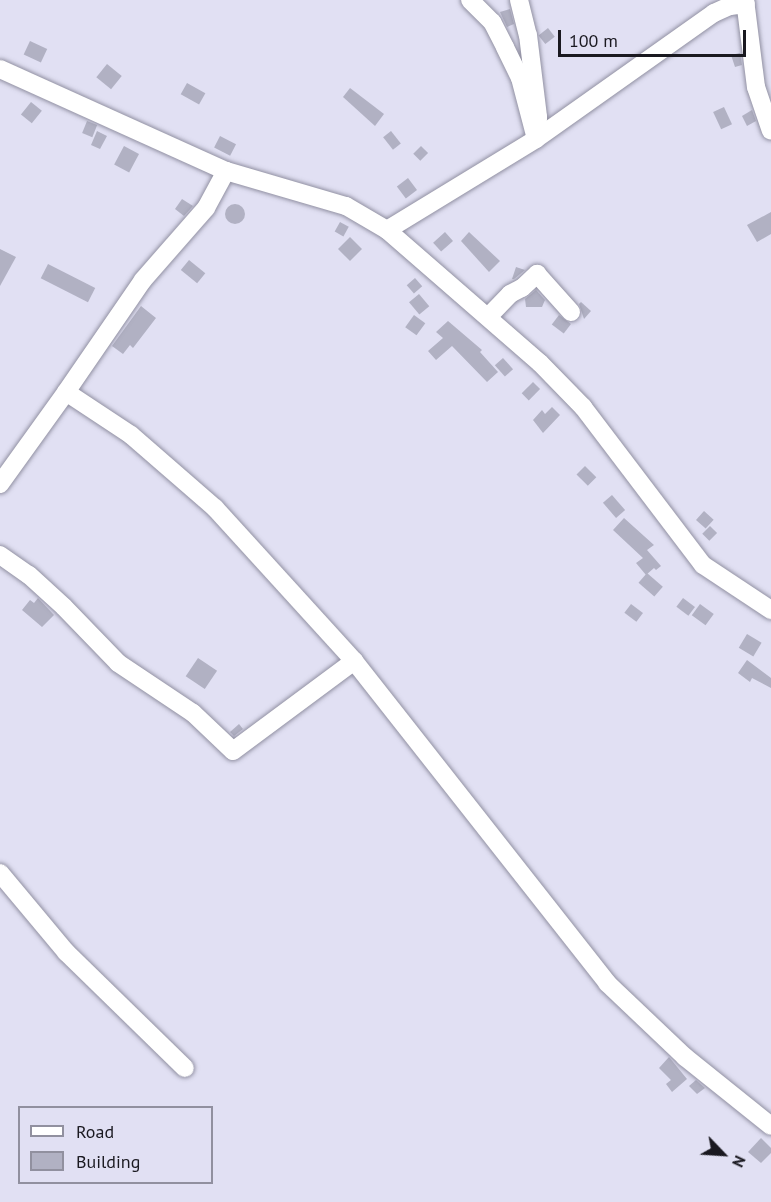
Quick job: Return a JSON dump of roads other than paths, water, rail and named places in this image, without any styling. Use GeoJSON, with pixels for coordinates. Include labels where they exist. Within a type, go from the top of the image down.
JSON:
{"type":"FeatureCollection","features":[{"type":"Feature","properties":{"kind":"street"},"geometry":{"type":"LineString","coordinates":[[470,0],[492,22],[520,78],[536,139]]}},
{"type":"Feature","properties":{"kind":"street"},"geometry":{"type":"LineString","coordinates":[[519,0],[528,35],[538,117],[536,139]]}},
{"type":"Feature","properties":{"kind":"street"},"geometry":{"type":"LineString","coordinates":[[387,230],[536,139],[714,13],[745,2],[756,87],[771,131]]}},
{"type":"Feature","properties":{"kind":"street"},"geometry":{"type":"LineString","coordinates":[[0,69],[226,171],[346,206],[387,230],[540,363],[583,407],[703,565],[771,610]]}},
{"type":"Feature","properties":{"kind":"street"},"geometry":{"type":"LineString","coordinates":[[0,484],[143,280],[206,208],[226,171]]}},
{"type":"Feature","properties":{"kind":"street"},"geometry":{"type":"LineString","coordinates":[[488,317],[510,294],[522,288],[537,274],[571,312]]}},
{"type":"Feature","properties":{"kind":"street"},"geometry":{"type":"LineString","coordinates":[[66,392],[131,435],[215,508],[354,661],[607,983],[685,1057],[771,1126]]}},
{"type":"Feature","properties":{"kind":"street"},"geometry":{"type":"LineString","coordinates":[[0,555],[29,575],[64,607],[118,663],[193,712],[233,751],[354,661]]}},
{"type":"Feature","properties":{"kind":"street"},"geometry":{"type":"LineString","coordinates":[[0,873],[66,952],[185,1068]]}}]}
